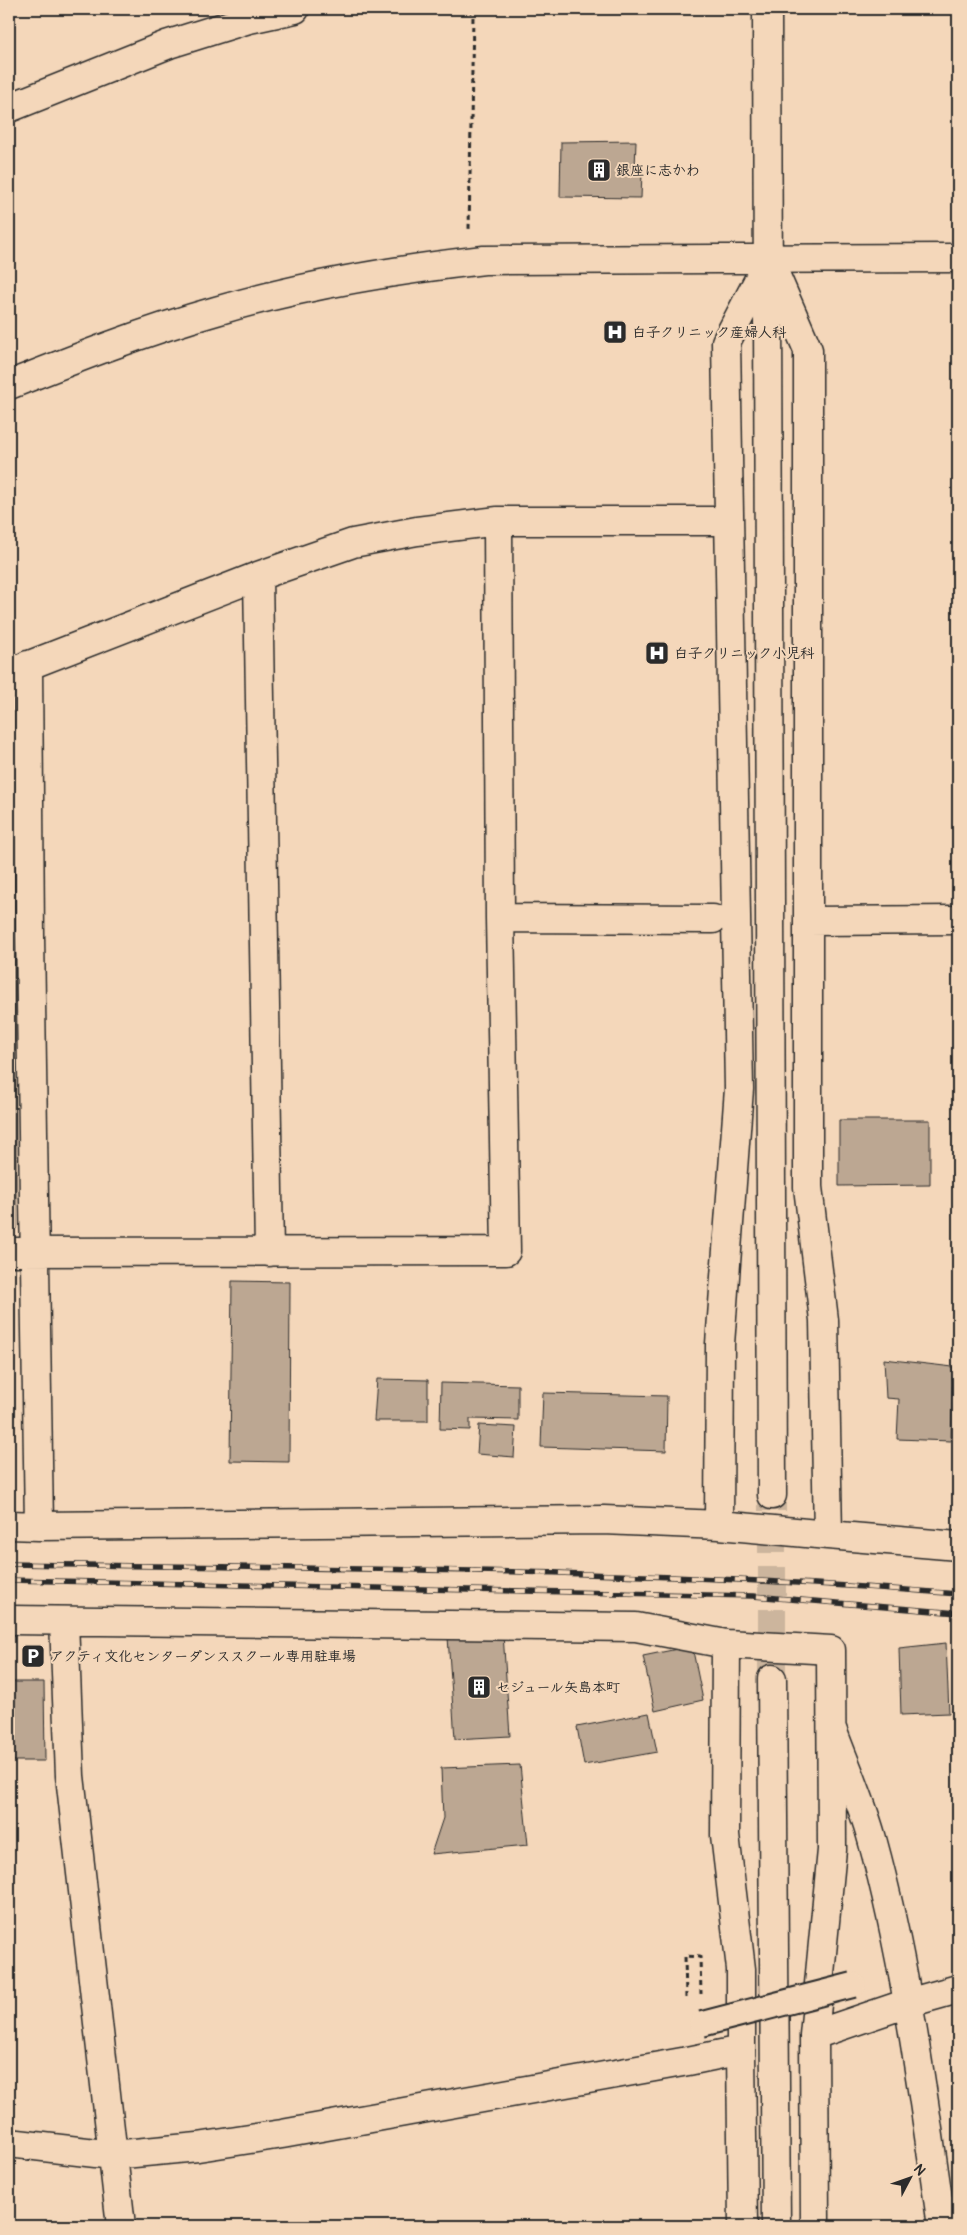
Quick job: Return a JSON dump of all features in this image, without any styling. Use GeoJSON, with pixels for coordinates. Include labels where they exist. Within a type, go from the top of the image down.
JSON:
{"type":"FeatureCollection","features":[{"type":"Feature","properties":{"kind":"street"},"geometry":{"type":"LineString","coordinates":[[9,108],[170,44],[249,19],[295,9]]}},
{"type":"Feature","properties":{"kind":"street"},"geometry":{"type":"LineString","coordinates":[[767,9],[772,1495]]}},
{"type":"Feature","properties":{"kind":"street"},"geometry":{"type":"LineString","coordinates":[[9,385],[113,344],[217,310],[380,273],[484,260],[958,258]]}},
{"type":"Feature","properties":{"kind":"street"},"geometry":{"type":"LineString","coordinates":[[769,260],[808,350],[808,1187],[824,1320],[828,1535]]}},
{"type":"Feature","properties":{"kind":"street"},"geometry":{"type":"LineString","coordinates":[[719,1525],[720,1344],[739,1089],[726,342],[769,260]]}},
{"type":"Feature","properties":{"kind":"street"},"geometry":{"type":"LineString","coordinates":[[38,1526],[22,1252],[18,669],[258,576],[353,542],[417,531],[498,521],[713,521]]}},
{"type":"Feature","properties":{"kind":"street"},"geometry":{"type":"LineString","coordinates":[[22,1252],[506,1251],[500,918],[498,521]]}},
{"type":"Feature","properties":{"kind":"street"},"geometry":{"type":"LineString","coordinates":[[258,576],[269,1252]]}},
{"type":"Feature","properties":{"kind":"street"},"geometry":{"type":"LineString","coordinates":[[500,918],[713,919]]}},
{"type":"Feature","properties":{"kind":"street"},"geometry":{"type":"LineString","coordinates":[[808,921],[958,920]]}},
{"type":"Feature","properties":{"kind":"street"},"geometry":{"type":"LineString","coordinates":[[9,1525],[604,1520],[719,1525],[958,1546]]}},
{"type":"Feature","properties":{"kind":"street"},"geometry":{"type":"LineString","coordinates":[[9,1620],[636,1627],[726,1644],[831,1650],[832,1850],[814,2035],[815,2226]]}},
{"type":"Feature","properties":{"kind":"street"},"geometry":{"type":"LineString","coordinates":[[64,1621],[70,1776],[121,2226]]}},
{"type":"Feature","properties":{"kind":"street"},"geometry":{"type":"LineString","coordinates":[[726,1644],[725,1835],[741,1969],[743,2226]]}},
{"type":"Feature","properties":{"kind":"street"},"geometry":{"type":"LineString","coordinates":[[772,1679],[776,2226]]}},
{"type":"Feature","properties":{"kind":"street"},"geometry":{"type":"LineString","coordinates":[[832,1729],[872,1837],[889,1904],[908,2003],[942,2226]]}},
{"type":"Feature","properties":{"kind":"street"},"geometry":{"type":"LineString","coordinates":[[702,2024],[853,1985]]}},
{"type":"Feature","properties":{"kind":"street"},"geometry":{"type":"LineString","coordinates":[[814,2035],[908,2003],[958,1989]]}},
{"type":"Feature","properties":{"kind":"street"},"geometry":{"type":"LineString","coordinates":[[9,2143],[63,2151],[113,2155],[198,2147],[282,2134],[741,2050]]}},
{"type":"Feature","properties":{"kind":"path"},"geometry":{"type":"LineString","coordinates":[[469,9],[473,16],[469,230]]}},
{"type":"Feature","properties":{"kind":"path"},"geometry":{"type":"LineString","coordinates":[[686,1999],[685,1956],[700,1957],[702,2024]]}},
{"type":"Feature","properties":{"kind":"shaded area"},"geometry":{"type":"Polygon","coordinates":[[[9,949],[14,949],[17,1228],[9,1233],[9,949]]]}},
{"type":"Feature","properties":{"kind":"building","name":"銀座に志かわ"},"geometry":{"type":"Polygon","coordinates":[[[636,141],[635,169],[642,172],[641,198],[560,197],[561,142],[636,141]]]}},
{"type":"Feature","properties":{"kind":"building"},"geometry":{"type":"Polygon","coordinates":[[[839,1120],[930,1120],[930,1185],[839,1186],[839,1120]]]}},
{"type":"Feature","properties":{"kind":"building"},"geometry":{"type":"Polygon","coordinates":[[[232,1281],[290,1282],[289,1462],[230,1461],[232,1281]]]}},
{"type":"Feature","properties":{"kind":"building"},"geometry":{"type":"Polygon","coordinates":[[[884,1359],[953,1367],[951,1441],[897,1439],[899,1399],[886,1398],[884,1359]]]}},
{"type":"Feature","properties":{"kind":"building"},"geometry":{"type":"Polygon","coordinates":[[[377,1379],[428,1380],[428,1421],[374,1421],[377,1379]]]}},
{"type":"Feature","properties":{"kind":"building"},"geometry":{"type":"Polygon","coordinates":[[[441,1383],[518,1385],[518,1420],[470,1419],[470,1430],[440,1429],[441,1383]]]}},
{"type":"Feature","properties":{"kind":"building"},"geometry":{"type":"Polygon","coordinates":[[[543,1393],[667,1396],[666,1451],[541,1447],[543,1393]]]}},
{"type":"Feature","properties":{"kind":"building"},"geometry":{"type":"Polygon","coordinates":[[[479,1425],[516,1427],[514,1457],[477,1454],[479,1425]]]}},
{"type":"Feature","properties":{"kind":"building","name":"セジュール矢島本町"},"geometry":{"type":"Polygon","coordinates":[[[503,1634],[510,1736],[455,1739],[448,1637],[503,1634]]]}},
{"type":"Feature","properties":{"kind":"building"},"geometry":{"type":"Polygon","coordinates":[[[946,1643],[949,1713],[901,1715],[899,1648],[946,1643]]]}},
{"type":"Feature","properties":{"kind":"building"},"geometry":{"type":"Polygon","coordinates":[[[692,1646],[703,1700],[655,1711],[643,1656],[692,1646]]]}},
{"type":"Feature","properties":{"kind":"building"},"geometry":{"type":"Polygon","coordinates":[[[9,1682],[44,1682],[45,1761],[9,1761],[9,1682]]]}},
{"type":"Feature","properties":{"kind":"building"},"geometry":{"type":"Polygon","coordinates":[[[649,1713],[657,1752],[584,1765],[577,1727],[649,1713]]]}},
{"type":"Feature","properties":{"kind":"building"},"geometry":{"type":"Polygon","coordinates":[[[520,1765],[528,1845],[431,1854],[443,1818],[441,1768],[520,1765]]]}},
{"type":"Feature","properties":{"kind":"tunnel"},"geometry":{"type":"LineString","coordinates":[[772,1495],[772,1679]]}},
{"type":"Feature","properties":{"kind":"railway"},"geometry":{"type":"LineString","coordinates":[[9,1564],[603,1574],[840,1585],[958,1594]]}},
{"type":"Feature","properties":{"kind":"railway"},"geometry":{"type":"LineString","coordinates":[[9,1580],[753,1596],[958,1613]]}},
{"type":"Feature","properties":{"kind":"place","name":"銀座に志かわ"},"geometry":{"type":"Point","coordinates":[599,170]}},
{"type":"Feature","properties":{"kind":"place","name":"白子クリニック産婦人科"},"geometry":{"type":"Point","coordinates":[615,332]}},
{"type":"Feature","properties":{"kind":"place","name":"白子クリニック小児科"},"geometry":{"type":"Point","coordinates":[657,653]}},
{"type":"Feature","properties":{"kind":"place","name":"アクティ文化センターダンススクール専用駐車場"},"geometry":{"type":"Point","coordinates":[33,1656]}},
{"type":"Feature","properties":{"kind":"place","name":"セジュール矢島本町"},"geometry":{"type":"Point","coordinates":[479,1687]}}]}
